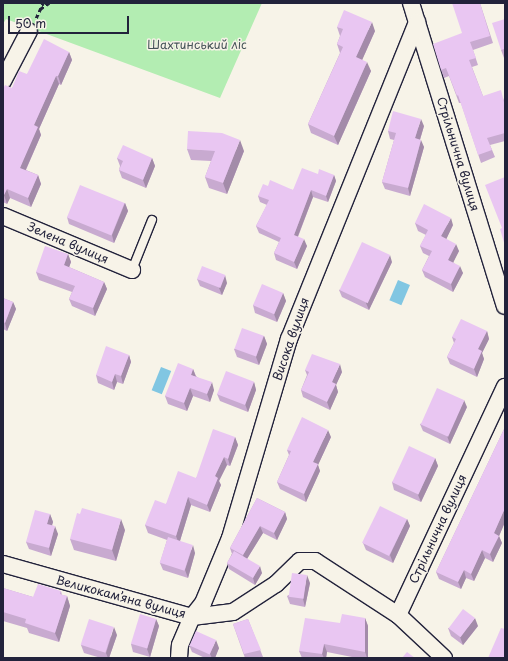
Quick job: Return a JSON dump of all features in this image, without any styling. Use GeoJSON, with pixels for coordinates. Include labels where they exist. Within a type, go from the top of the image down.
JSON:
{"type":"FeatureCollection","features":[{"type":"Feature","properties":{"kind":"street","name":"Стрільнична вулиця"},"geometry":{"type":"LineString","coordinates":[[411,3],[504,300]]}},
{"type":"Feature","properties":{"kind":"street","name":"Висока вулиця"},"geometry":{"type":"LineString","coordinates":[[179,658],[180,645],[192,617],[203,603],[230,538],[289,338],[417,22]]}},
{"type":"Feature","properties":{"kind":"street"},"geometry":{"type":"LineString","coordinates":[[3,80],[29,31]]}},
{"type":"Feature","properties":{"kind":"street","name":"Зелена вулиця"},"geometry":{"type":"LineString","coordinates":[[3,216],[132,270]]}},
{"type":"Feature","properties":{"kind":"street","name":"Стрільнична вулиця"},"geometry":{"type":"LineString","coordinates":[[398,615],[505,387]]}},
{"type":"Feature","properties":{"kind":"street","name":"Великокамʼяна вулиця"},"geometry":{"type":"LineString","coordinates":[[3,564],[192,617],[233,612],[276,584],[300,561],[315,561],[398,615]]}},
{"type":"Feature","properties":{"kind":"street"},"geometry":{"type":"LineString","coordinates":[[398,615],[444,658]]}},
{"type":"Feature","properties":{"kind":"lane"},"geometry":{"type":"LineString","coordinates":[[132,270],[152,220]]}},
{"type":"Feature","properties":{"kind":"path"},"geometry":{"type":"LineString","coordinates":[[40,9],[49,3]]}},
{"type":"Feature","properties":{"kind":"green space","name":"Шахтинський ліс"},"geometry":{"type":"Polygon","coordinates":[[[3,3],[262,3],[220,98],[6,19],[3,24],[3,3]]]}},
{"type":"Feature","properties":{"kind":"water"},"geometry":{"type":"Polygon","coordinates":[[[398,280],[410,285],[401,305],[389,300],[398,280]]]}},
{"type":"Feature","properties":{"kind":"water"},"geometry":{"type":"Polygon","coordinates":[[[161,367],[171,371],[162,394],[152,390],[161,367]]]}},
{"type":"Feature","properties":{"kind":"building"},"geometry":{"type":"Polygon","coordinates":[[[452,3],[480,3],[490,36],[470,42],[476,58],[469,60],[483,96],[501,90],[505,106],[505,133],[487,138],[492,150],[478,155],[458,95],[457,96],[446,68],[441,70],[433,44],[462,33],[452,3]]]}},
{"type":"Feature","properties":{"kind":"building"},"geometry":{"type":"Polygon","coordinates":[[[344,10],[372,22],[356,57],[367,62],[334,136],[308,124],[343,47],[337,44],[343,29],[337,27],[344,10]]]}},
{"type":"Feature","properties":{"kind":"building"},"geometry":{"type":"Polygon","coordinates":[[[505,19],[505,52],[504,49],[501,50],[492,23],[505,19]]]}},
{"type":"Feature","properties":{"kind":"building"},"geometry":{"type":"Polygon","coordinates":[[[44,39],[69,52],[58,76],[56,76],[34,125],[38,127],[20,168],[38,175],[28,198],[7,189],[3,195],[3,89],[5,85],[12,88],[19,71],[27,74],[44,39]]]}},
{"type":"Feature","properties":{"kind":"building"},"geometry":{"type":"Polygon","coordinates":[[[393,111],[421,119],[415,138],[421,140],[408,188],[382,182],[396,133],[388,131],[393,111]]]}},
{"type":"Feature","properties":{"kind":"building"},"geometry":{"type":"Polygon","coordinates":[[[188,131],[222,133],[240,140],[223,183],[205,177],[215,151],[187,149],[188,131]]]}},
{"type":"Feature","properties":{"kind":"building"},"geometry":{"type":"Polygon","coordinates":[[[123,145],[152,158],[143,180],[119,170],[123,161],[117,158],[123,145]]]}},
{"type":"Feature","properties":{"kind":"building"},"geometry":{"type":"Polygon","coordinates":[[[302,168],[318,174],[319,169],[334,175],[326,196],[311,190],[294,235],[304,239],[294,262],[274,253],[281,238],[256,226],[269,200],[258,196],[263,184],[268,186],[270,180],[293,190],[302,168]]]}},
{"type":"Feature","properties":{"kind":"building"},"geometry":{"type":"Polygon","coordinates":[[[505,177],[505,246],[500,229],[502,228],[485,185],[505,177]]]}},
{"type":"Feature","properties":{"kind":"building"},"geometry":{"type":"Polygon","coordinates":[[[80,185],[125,203],[111,235],[67,217],[80,185]]]}},
{"type":"Feature","properties":{"kind":"building"},"geometry":{"type":"Polygon","coordinates":[[[424,204],[451,218],[441,236],[456,244],[448,260],[460,266],[451,284],[422,270],[432,251],[420,246],[428,230],[415,223],[424,204]]]}},
{"type":"Feature","properties":{"kind":"building"},"geometry":{"type":"Polygon","coordinates":[[[362,242],[390,255],[368,303],[340,290],[362,242]]]}},
{"type":"Feature","properties":{"kind":"building"},"geometry":{"type":"Polygon","coordinates":[[[45,246],[68,254],[64,265],[104,282],[93,308],[69,299],[75,286],[36,272],[45,246]]]}},
{"type":"Feature","properties":{"kind":"building"},"geometry":{"type":"Polygon","coordinates":[[[202,266],[225,275],[220,288],[197,279],[202,266]]]}},
{"type":"Feature","properties":{"kind":"building"},"geometry":{"type":"Polygon","coordinates":[[[262,284],[283,293],[274,314],[253,305],[262,284]]]}},
{"type":"Feature","properties":{"kind":"building"},"geometry":{"type":"Polygon","coordinates":[[[3,298],[13,302],[5,323],[3,322],[3,298]]]}},
{"type":"Feature","properties":{"kind":"building"},"geometry":{"type":"Polygon","coordinates":[[[461,319],[487,331],[478,349],[482,351],[474,369],[447,357],[456,339],[452,337],[461,319]]]}},
{"type":"Feature","properties":{"kind":"building"},"geometry":{"type":"Polygon","coordinates":[[[242,328],[264,336],[256,357],[234,349],[242,328]]]}},
{"type":"Feature","properties":{"kind":"building"},"geometry":{"type":"Polygon","coordinates":[[[106,346],[129,355],[121,376],[115,374],[112,382],[96,375],[106,346]]]}},
{"type":"Feature","properties":{"kind":"building"},"geometry":{"type":"Polygon","coordinates":[[[312,354],[340,364],[332,382],[336,384],[327,402],[301,390],[309,372],[305,370],[312,354]]]}},
{"type":"Feature","properties":{"kind":"building"},"geometry":{"type":"Polygon","coordinates":[[[178,363],[193,369],[191,375],[212,382],[207,394],[190,388],[184,403],[165,396],[178,363]]]}},
{"type":"Feature","properties":{"kind":"building"},"geometry":{"type":"Polygon","coordinates":[[[226,371],[254,382],[245,405],[217,394],[226,371]]]}},
{"type":"Feature","properties":{"kind":"building"},"geometry":{"type":"Polygon","coordinates":[[[437,388],[464,400],[448,437],[421,425],[437,388]]]}},
{"type":"Feature","properties":{"kind":"building"},"geometry":{"type":"Polygon","coordinates":[[[302,417],[328,430],[313,462],[318,464],[304,494],[277,482],[291,451],[287,450],[302,417]]]}},
{"type":"Feature","properties":{"kind":"building"},"geometry":{"type":"Polygon","coordinates":[[[505,427],[505,508],[494,533],[499,536],[490,554],[482,550],[471,574],[464,570],[458,582],[436,572],[505,427]]]}},
{"type":"Feature","properties":{"kind":"building"},"geometry":{"type":"Polygon","coordinates":[[[213,429],[235,437],[228,459],[224,457],[215,476],[218,478],[207,505],[188,497],[176,536],[145,525],[155,500],[166,504],[178,471],[196,478],[213,429]]]}},
{"type":"Feature","properties":{"kind":"building"},"geometry":{"type":"Polygon","coordinates":[[[409,446],[435,458],[418,495],[392,482],[409,446]]]}},
{"type":"Feature","properties":{"kind":"building"},"geometry":{"type":"Polygon","coordinates":[[[257,498],[285,512],[274,533],[260,526],[243,555],[230,548],[257,498]]]}},
{"type":"Feature","properties":{"kind":"building"},"geometry":{"type":"Polygon","coordinates":[[[380,506],[407,519],[389,556],[362,543],[380,506]]]}},
{"type":"Feature","properties":{"kind":"building"},"geometry":{"type":"Polygon","coordinates":[[[82,508],[121,519],[112,550],[70,539],[77,513],[80,514],[82,508]]]}},
{"type":"Feature","properties":{"kind":"building"},"geometry":{"type":"Polygon","coordinates":[[[35,510],[50,514],[47,524],[55,526],[49,548],[26,542],[35,510]]]}},
{"type":"Feature","properties":{"kind":"building"},"geometry":{"type":"Polygon","coordinates":[[[168,537],[193,545],[184,571],[160,563],[168,537]]]}},
{"type":"Feature","properties":{"kind":"building"},"geometry":{"type":"Polygon","coordinates":[[[234,551],[260,566],[253,578],[227,563],[234,551]]]}},
{"type":"Feature","properties":{"kind":"building"},"geometry":{"type":"Polygon","coordinates":[[[292,573],[307,575],[304,599],[289,597],[292,573]]]}},
{"type":"Feature","properties":{"kind":"building"},"geometry":{"type":"Polygon","coordinates":[[[38,584],[61,591],[60,594],[67,596],[55,633],[25,623],[26,619],[3,612],[3,588],[33,597],[38,584]]]}},
{"type":"Feature","properties":{"kind":"building"},"geometry":{"type":"Polygon","coordinates":[[[463,609],[475,618],[461,637],[449,628],[463,609]]]}},
{"type":"Feature","properties":{"kind":"building"},"geometry":{"type":"Polygon","coordinates":[[[140,614],[156,619],[147,649],[131,644],[140,614]]]}},
{"type":"Feature","properties":{"kind":"building"},"geometry":{"type":"Polygon","coordinates":[[[342,614],[365,618],[365,652],[324,644],[322,654],[299,651],[305,618],[340,623],[342,614]]]}},
{"type":"Feature","properties":{"kind":"building"},"geometry":{"type":"Polygon","coordinates":[[[89,619],[114,627],[105,653],[81,645],[89,619]]]}},
{"type":"Feature","properties":{"kind":"building"},"geometry":{"type":"Polygon","coordinates":[[[248,619],[261,650],[244,654],[233,624],[248,619]]]}},
{"type":"Feature","properties":{"kind":"building"},"geometry":{"type":"Polygon","coordinates":[[[501,628],[505,629],[505,658],[488,658],[501,628]]]}},
{"type":"Feature","properties":{"kind":"building"},"geometry":{"type":"Polygon","coordinates":[[[196,631],[216,640],[210,655],[189,646],[196,631]]]}},
{"type":"Feature","properties":{"kind":"building"},"geometry":{"type":"Polygon","coordinates":[[[407,652],[415,658],[402,658],[407,652]]]}}]}
